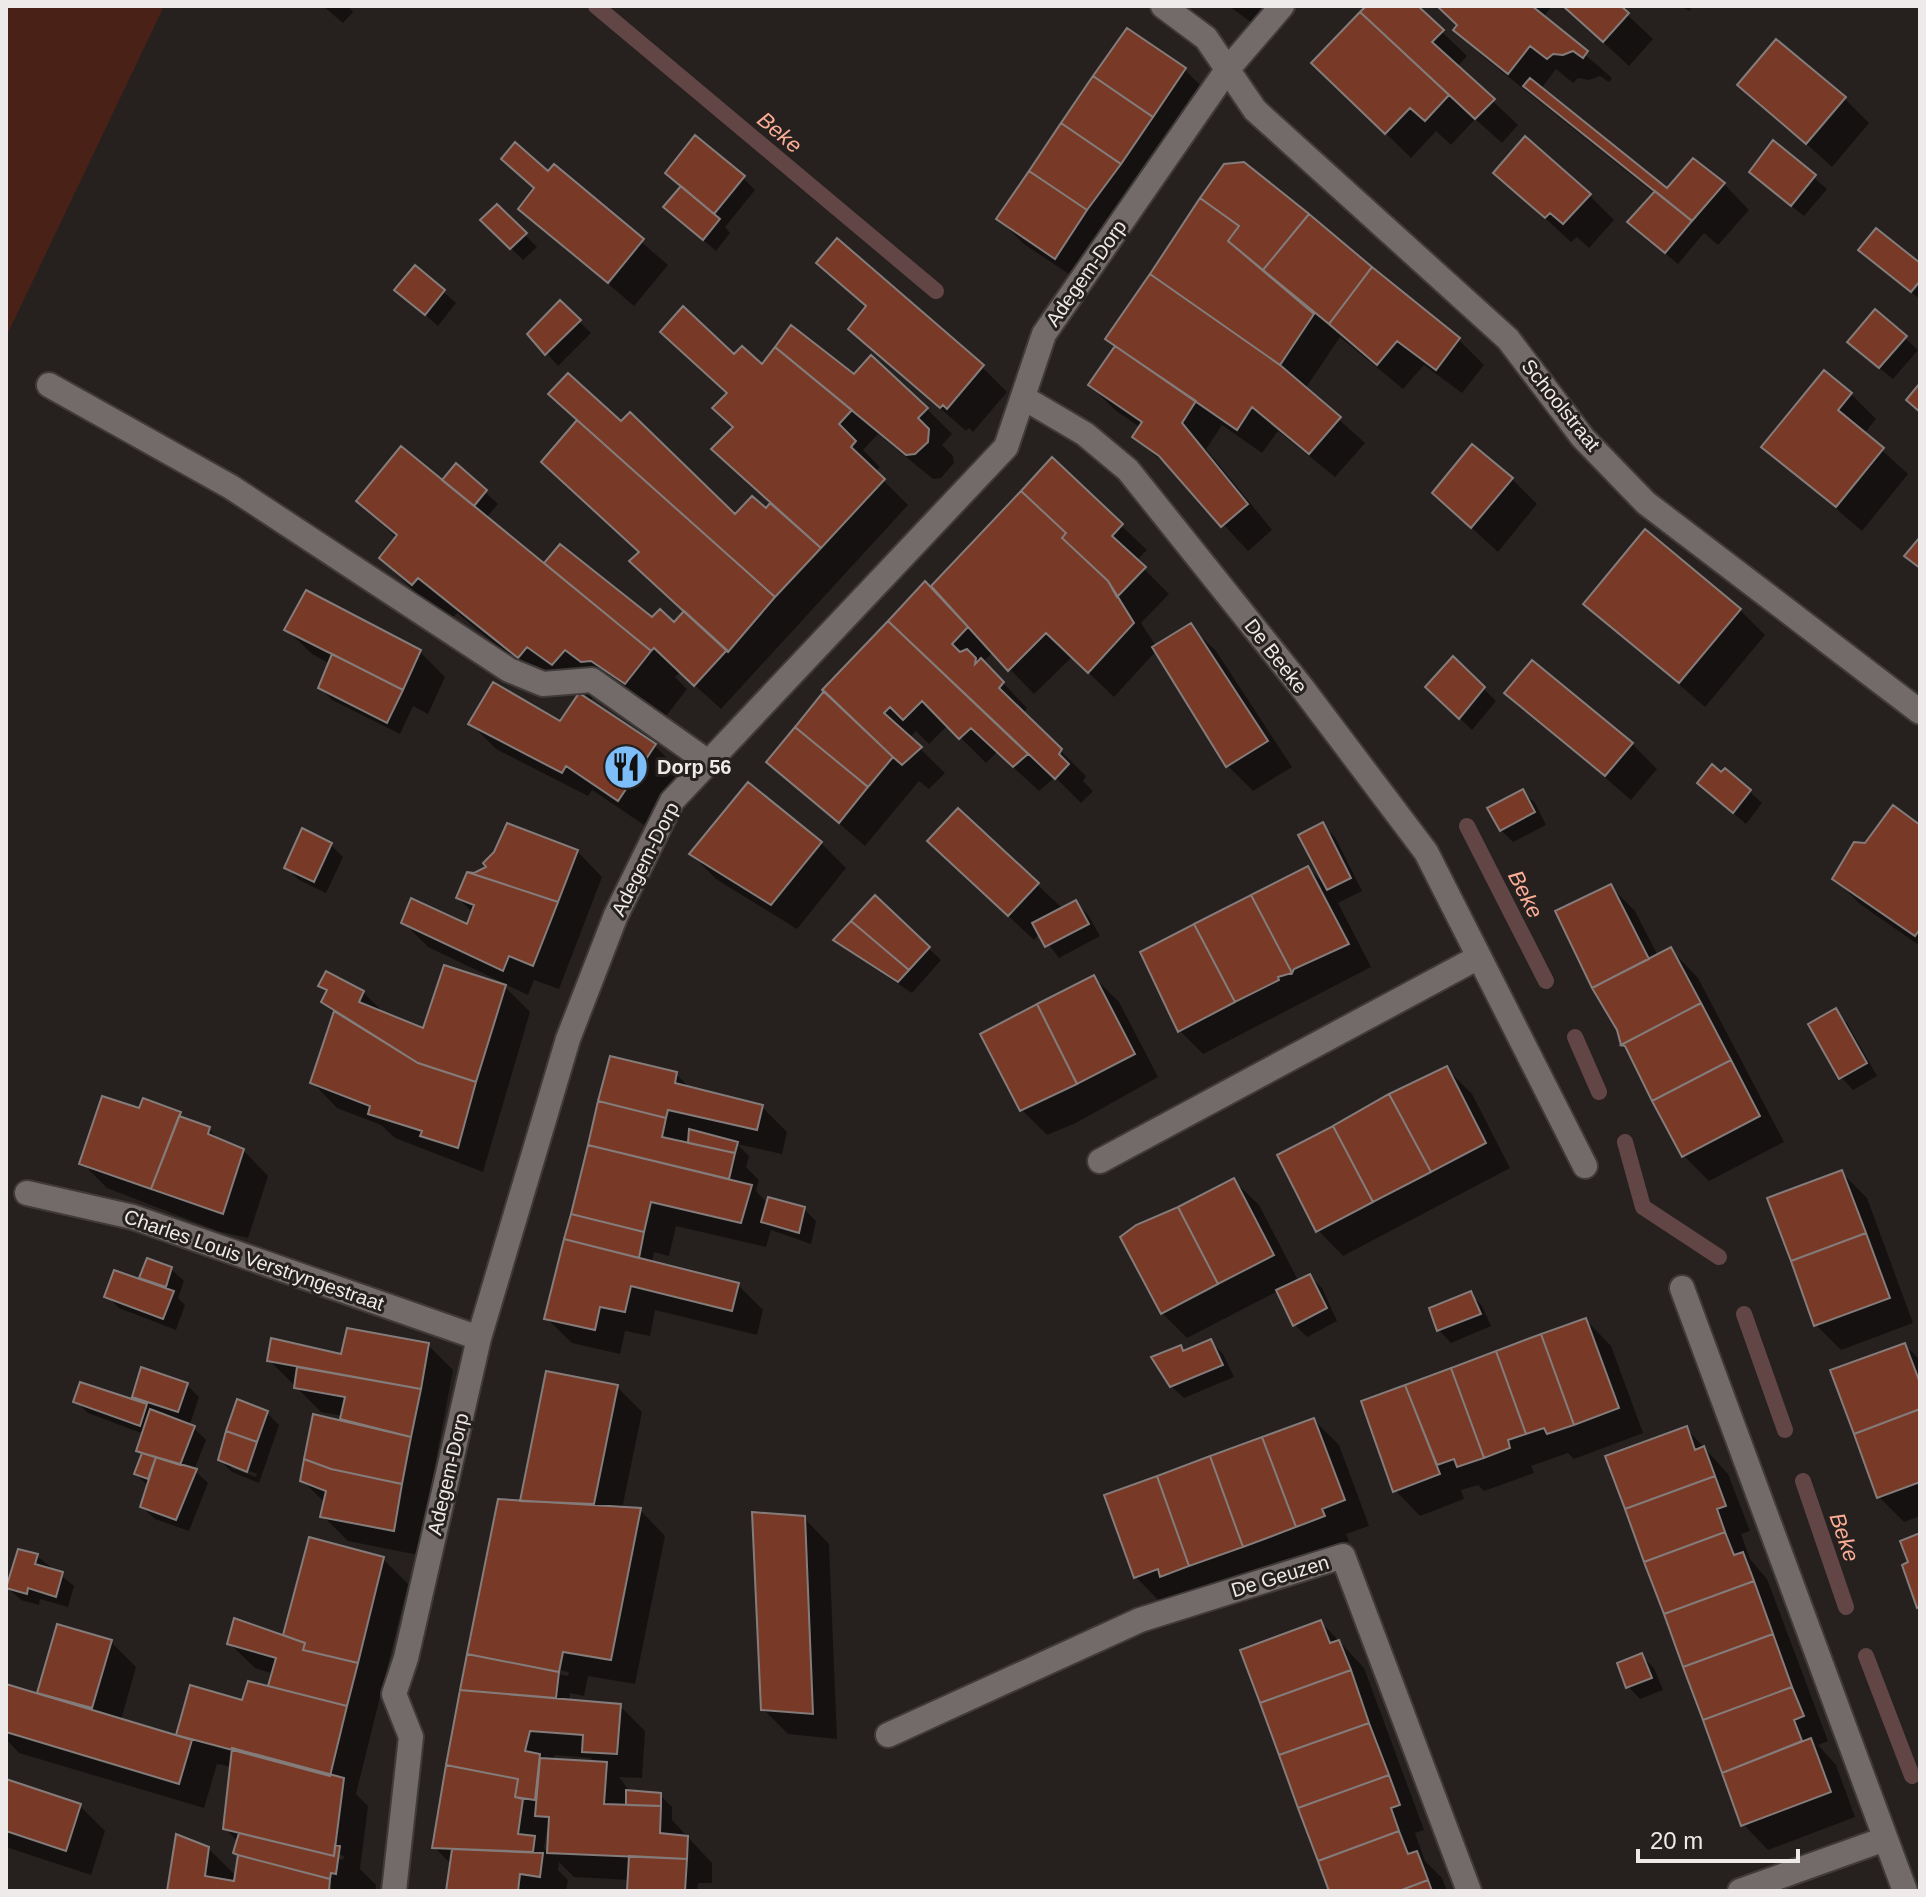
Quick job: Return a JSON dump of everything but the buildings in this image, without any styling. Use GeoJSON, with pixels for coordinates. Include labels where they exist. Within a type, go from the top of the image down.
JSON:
{"type":"FeatureCollection","features":[{"type":"Feature","properties":{"kind":"street","name":"Schoolstraat"},"geometry":{"type":"LineString","coordinates":[[1163,6],[1206,38],[1255,110],[1508,339],[1583,438],[1646,503],[1920,712]]}},
{"type":"Feature","properties":{"kind":"street","name":"Adegem-Dorp"},"geometry":{"type":"LineString","coordinates":[[394,1891],[411,1737],[394,1694],[406,1658],[479,1338],[568,1039],[616,915],[672,801],[1006,447],[1044,334],[1227,70],[1282,6]]}},
{"type":"Feature","properties":{"kind":"street"},"geometry":{"type":"LineString","coordinates":[[49,385],[231,487],[509,670],[543,684],[592,680],[708,762]]}},
{"type":"Feature","properties":{"kind":"street","name":"De Beeke"},"geometry":{"type":"LineString","coordinates":[[1024,398],[1085,434],[1138,482],[1426,852],[1585,1166]]}},
{"type":"Feature","properties":{"kind":"street"},"geometry":{"type":"LineString","coordinates":[[1100,1161],[1477,958]]}},
{"type":"Feature","properties":{"kind":"street","name":"Charles Louis Verstryngestraat"},"geometry":{"type":"LineString","coordinates":[[27,1193],[133,1217],[479,1338]]}},
{"type":"Feature","properties":{"kind":"street"},"geometry":{"type":"LineString","coordinates":[[1682,1288],[1905,1891]]}},
{"type":"Feature","properties":{"kind":"street","name":"De Geuzen"},"geometry":{"type":"LineString","coordinates":[[888,1735],[1140,1620],[1343,1556],[1469,1891]]}},
{"type":"Feature","properties":{"kind":"street"},"geometry":{"type":"LineString","coordinates":[[1740,1891],[1885,1839]]}},
{"type":"Feature","properties":{"kind":"shaded area"},"geometry":{"type":"Polygon","coordinates":[[[6,6],[164,6],[6,337],[6,6]]]}},
{"type":"Feature","properties":{"kind":"waterway","name":"Beke"},"geometry":{"type":"LineString","coordinates":[[596,6],[936,291]]}},
{"type":"Feature","properties":{"kind":"waterway","name":"Beke"},"geometry":{"type":"LineString","coordinates":[[1467,826],[1546,981]]}},
{"type":"Feature","properties":{"kind":"waterway","name":"Beke"},"geometry":{"type":"LineString","coordinates":[[1575,1037],[1599,1092]]}},
{"type":"Feature","properties":{"kind":"waterway","name":"Beke"},"geometry":{"type":"LineString","coordinates":[[1625,1142],[1643,1207],[1719,1257]]}},
{"type":"Feature","properties":{"kind":"waterway","name":"Beke"},"geometry":{"type":"LineString","coordinates":[[1744,1314],[1785,1430]]}},
{"type":"Feature","properties":{"kind":"waterway","name":"Beke"},"geometry":{"type":"LineString","coordinates":[[1803,1481],[1846,1607]]}},
{"type":"Feature","properties":{"kind":"waterway","name":"Beke"},"geometry":{"type":"LineString","coordinates":[[1866,1656],[1912,1776]]}},
{"type":"Feature","properties":{"kind":"place","name":"Dorp 56"},"geometry":{"type":"Point","coordinates":[626,767]}}]}
